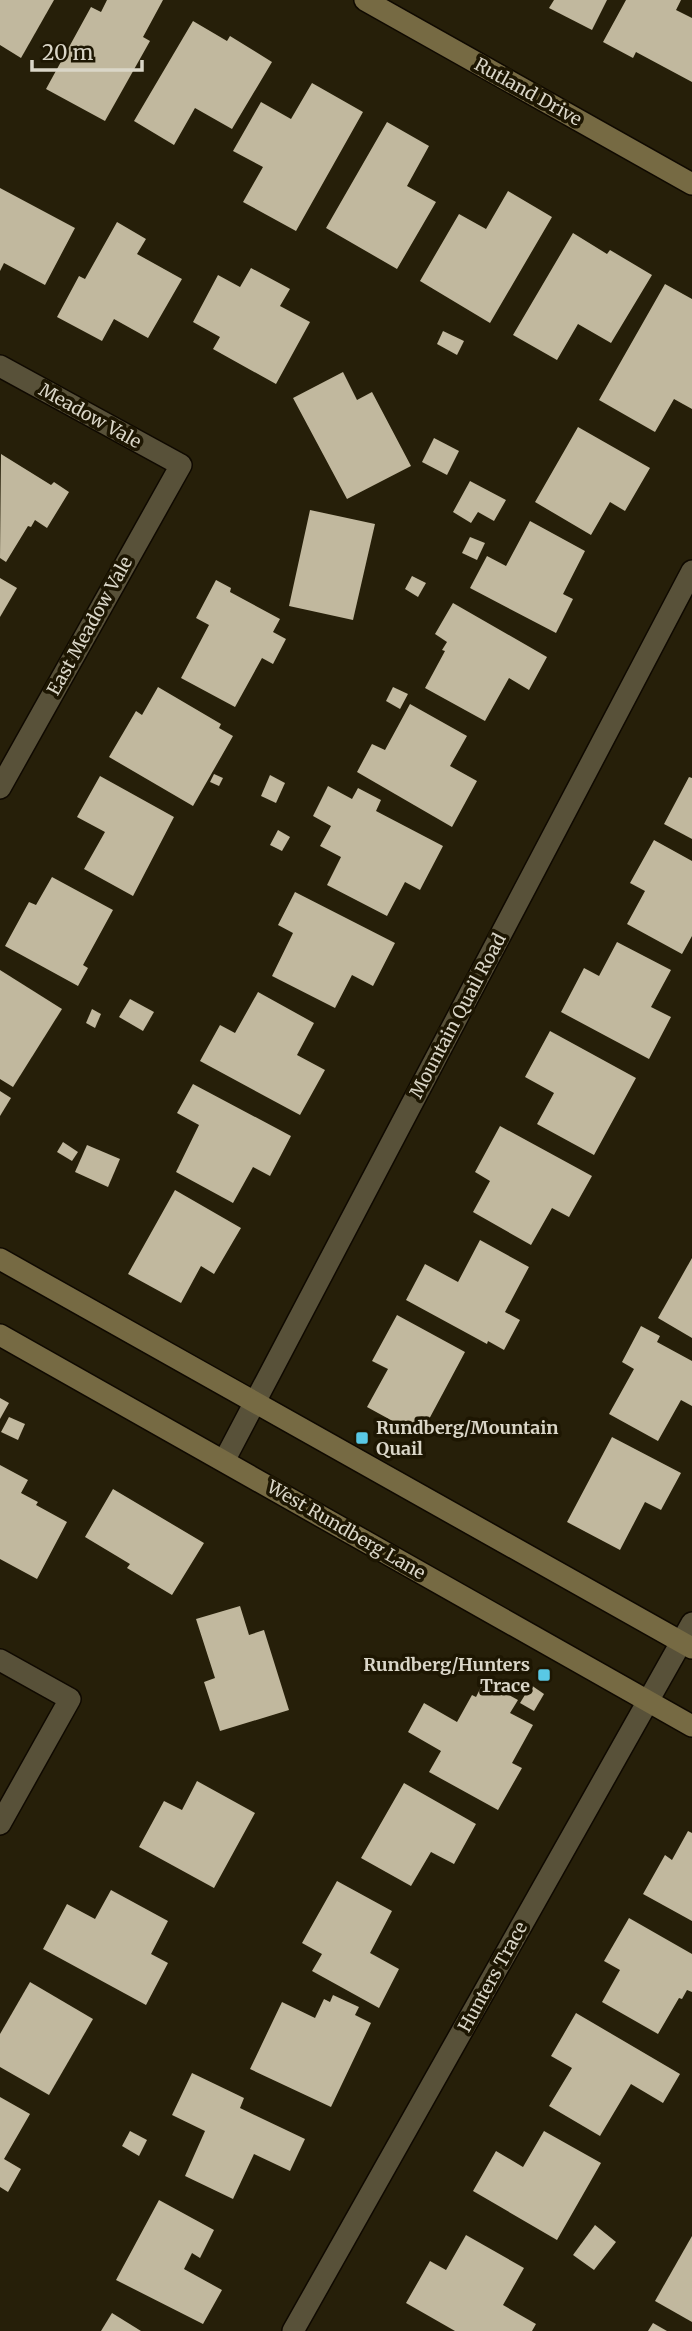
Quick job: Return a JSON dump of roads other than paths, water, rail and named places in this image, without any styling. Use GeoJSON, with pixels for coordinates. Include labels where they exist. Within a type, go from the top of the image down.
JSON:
{"type":"FeatureCollection","features":[{"type":"Feature","properties":{"kind":"main road","name":"Rutland Drive"},"geometry":{"type":"LineString","coordinates":[[365,0],[692,184]]}},
{"type":"Feature","properties":{"kind":"main road"},"geometry":{"type":"LineString","coordinates":[[0,1259],[687,1645]]}},
{"type":"Feature","properties":{"kind":"main road","name":"West Rundberg Lane"},"geometry":{"type":"LineString","coordinates":[[0,1335],[692,1726]]}},
{"type":"Feature","properties":{"kind":"street","name":"Meadow Vale"},"geometry":{"type":"LineString","coordinates":[[0,366],[181,466]]}},
{"type":"Feature","properties":{"kind":"street","name":"East Meadow Vale"},"geometry":{"type":"LineString","coordinates":[[0,788],[181,466]]}},
{"type":"Feature","properties":{"kind":"street","name":"Mountain Quail Road"},"geometry":{"type":"LineString","coordinates":[[224,1461],[692,571]]}},
{"type":"Feature","properties":{"kind":"street","name":"Hunters Trace"},"geometry":{"type":"LineString","coordinates":[[293,2331],[649,1702],[687,1645],[692,1623]]}},
{"type":"Feature","properties":{"kind":"street"},"geometry":{"type":"LineString","coordinates":[[0,1660],[70,1699],[0,1824]]}},
{"type":"Feature","properties":{"kind":"place","name":"Rundberg/Mountain Quail"},"geometry":{"type":"Point","coordinates":[362,1438]}},
{"type":"Feature","properties":{"kind":"place","name":"Rundberg/Hunters Trace"},"geometry":{"type":"Point","coordinates":[544,1675]}}]}
